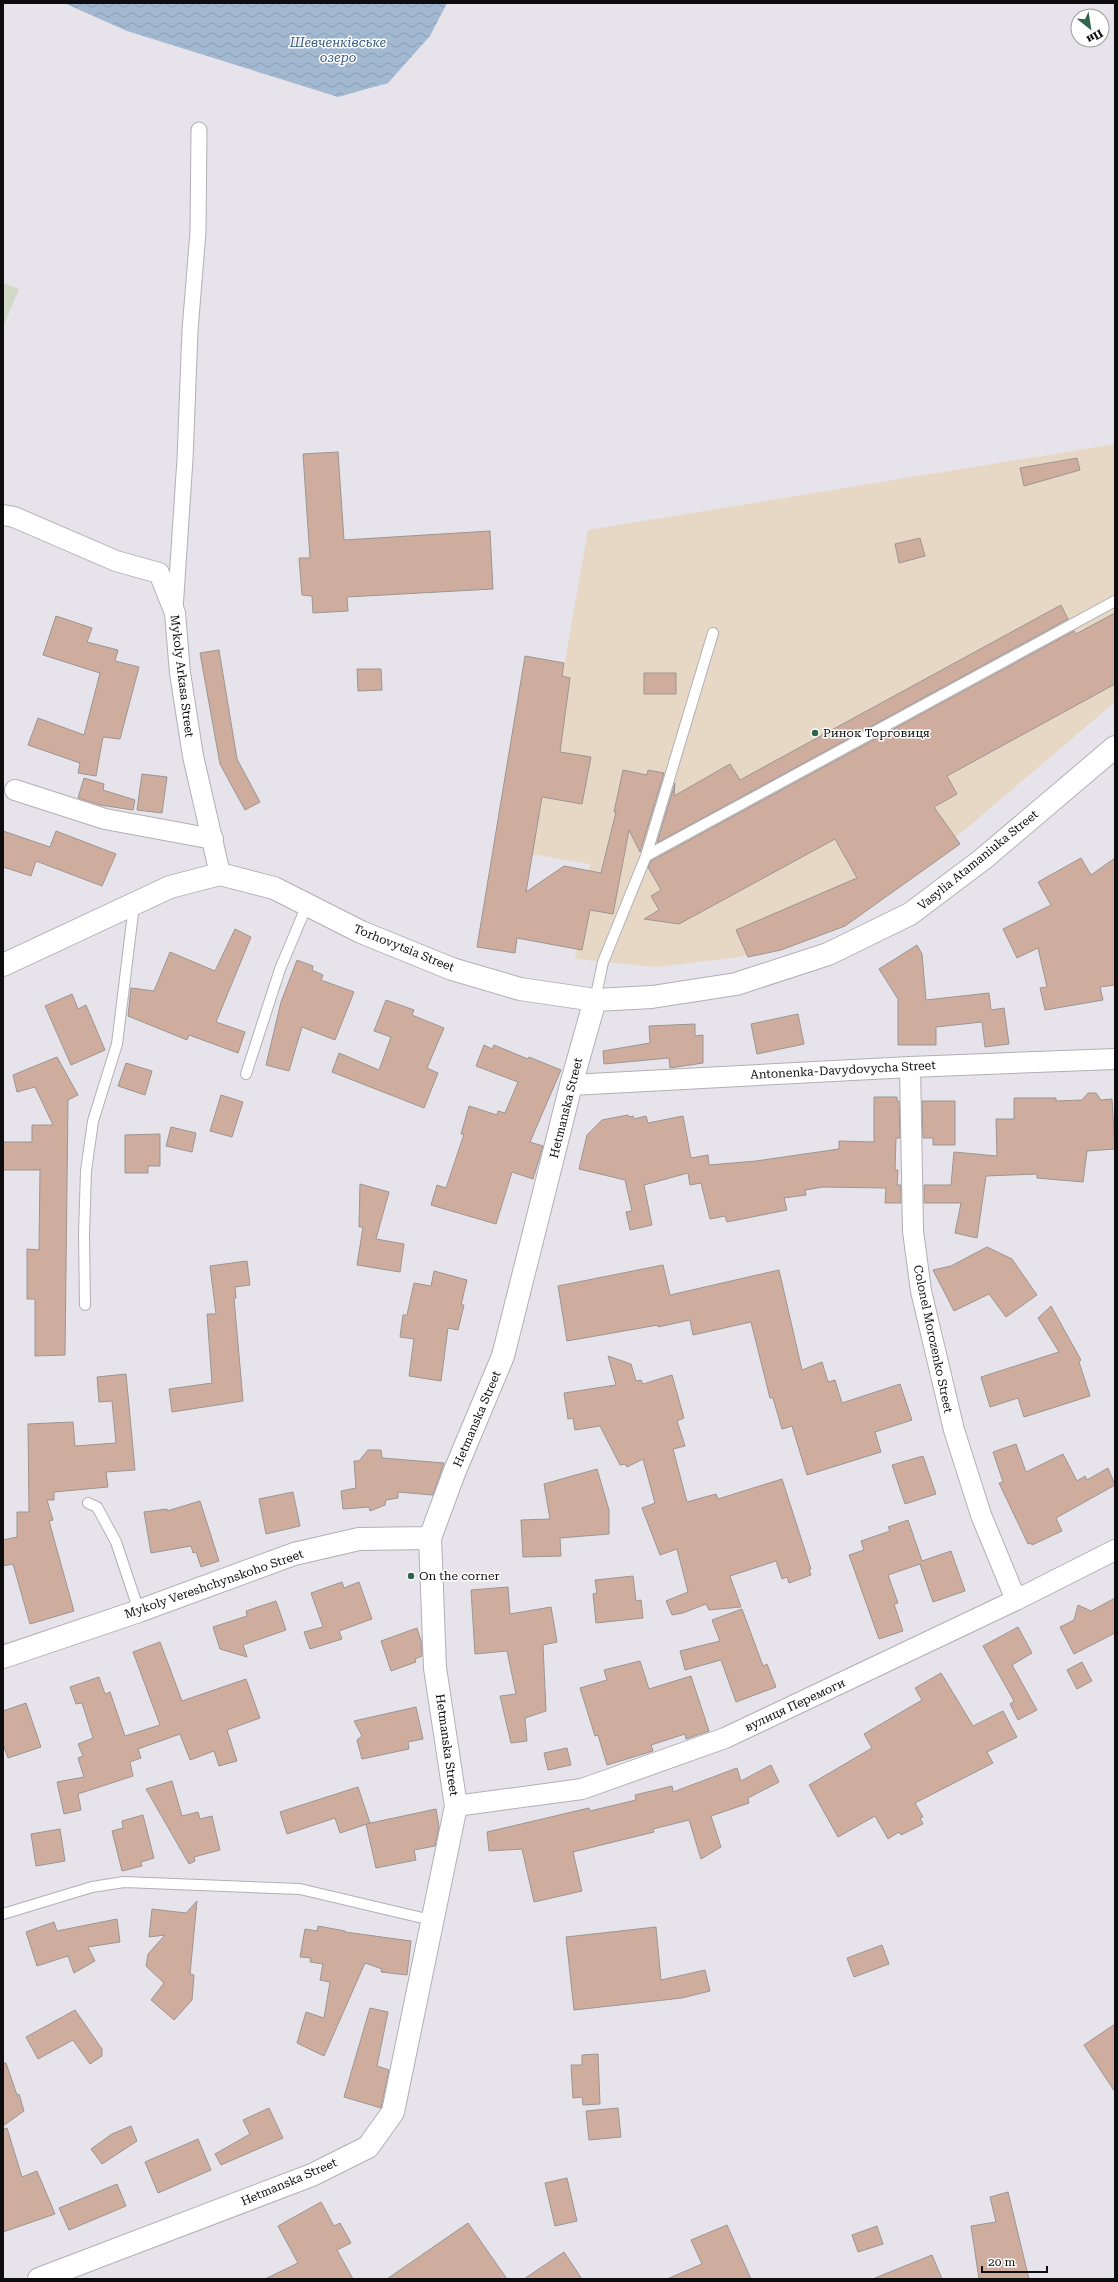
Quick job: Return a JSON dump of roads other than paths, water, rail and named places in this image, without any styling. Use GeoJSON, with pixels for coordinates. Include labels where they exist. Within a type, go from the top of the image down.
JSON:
{"type":"FeatureCollection","features":[{"type":"Feature","properties":{"kind":"street"},"geometry":{"type":"LineString","coordinates":[[175,613],[186,459],[190,330],[198,232],[199,130]]}},
{"type":"Feature","properties":{"kind":"street","name":"Mykoly Arkasa Street"},"geometry":{"type":"LineString","coordinates":[[3,515],[14,517],[116,561],[159,573],[175,613],[180,673],[193,756],[220,874]]}},
{"type":"Feature","properties":{"kind":"street","name":"Vasylia Atamaniuka Street"},"geometry":{"type":"LineString","coordinates":[[595,1000],[652,997],[736,984],[828,954],[910,914],[983,859],[1115,747]]}},
{"type":"Feature","properties":{"kind":"street"},"geometry":{"type":"LineString","coordinates":[[15,790],[105,819],[213,839]]}},
{"type":"Feature","properties":{"kind":"street"},"geometry":{"type":"LineString","coordinates":[[3,965],[170,887],[220,874]]}},
{"type":"Feature","properties":{"kind":"street","name":"Torhovytsia Street"},"geometry":{"type":"LineString","coordinates":[[220,874],[274,888],[361,932],[452,969],[520,989],[595,1000]]}},
{"type":"Feature","properties":{"kind":"street","name":"Hetmanska Street"},"geometry":{"type":"LineString","coordinates":[[39,2279],[312,2175],[368,2147],[393,2112],[456,1806],[435,1668],[430,1538],[454,1473],[503,1356],[571,1085],[595,1000]]}},
{"type":"Feature","properties":{"kind":"street","name":"Antonenka-Davydovycha Street"},"geometry":{"type":"LineString","coordinates":[[571,1085],[910,1067],[1115,1059]]}},
{"type":"Feature","properties":{"kind":"street","name":"Colonel Morozenko Street"},"geometry":{"type":"LineString","coordinates":[[910,1067],[912,1231],[921,1291],[954,1430],[981,1515],[1016,1600]]}},
{"type":"Feature","properties":{"kind":"street","name":"Mykoly Vereshchynskoho Street"},"geometry":{"type":"LineString","coordinates":[[3,1657],[139,1611],[294,1554],[359,1539],[430,1538]]}},
{"type":"Feature","properties":{"kind":"street","name":"вулиця Перемоги"},"geometry":{"type":"LineString","coordinates":[[456,1806],[582,1789],[725,1738],[1016,1600],[1115,1550]]}},
{"type":"Feature","properties":{"kind":"lane"},"geometry":{"type":"LineString","coordinates":[[646,856],[1115,602]]}},
{"type":"Feature","properties":{"kind":"lane"},"geometry":{"type":"LineString","coordinates":[[595,1000],[604,962],[646,856],[713,633]]}},
{"type":"Feature","properties":{"kind":"lane"},"geometry":{"type":"LineString","coordinates":[[85,1305],[84,1234],[86,1170],[93,1121],[117,1044],[134,904]]}},
{"type":"Feature","properties":{"kind":"lane"},"geometry":{"type":"LineString","coordinates":[[246,1074],[280,969],[307,905]]}},
{"type":"Feature","properties":{"kind":"lane"},"geometry":{"type":"LineString","coordinates":[[88,1503],[97,1507],[116,1542],[139,1611]]}},
{"type":"Feature","properties":{"kind":"lane"},"geometry":{"type":"LineString","coordinates":[[3,1914],[92,1887],[124,1882],[300,1889],[432,1920]]}},
{"type":"Feature","properties":{"kind":"water","name":"Шевченківське озеро"},"geometry":{"type":"Polygon","coordinates":[[[64,3],[447,3],[430,36],[388,83],[338,97],[127,31],[64,3]]]}},
{"type":"Feature","properties":{"kind":"place","name":"Ринок Торговиця"},"geometry":{"type":"Point","coordinates":[815,733]}},
{"type":"Feature","properties":{"kind":"place","name":"On the corner"},"geometry":{"type":"Point","coordinates":[411,1576]}}]}
